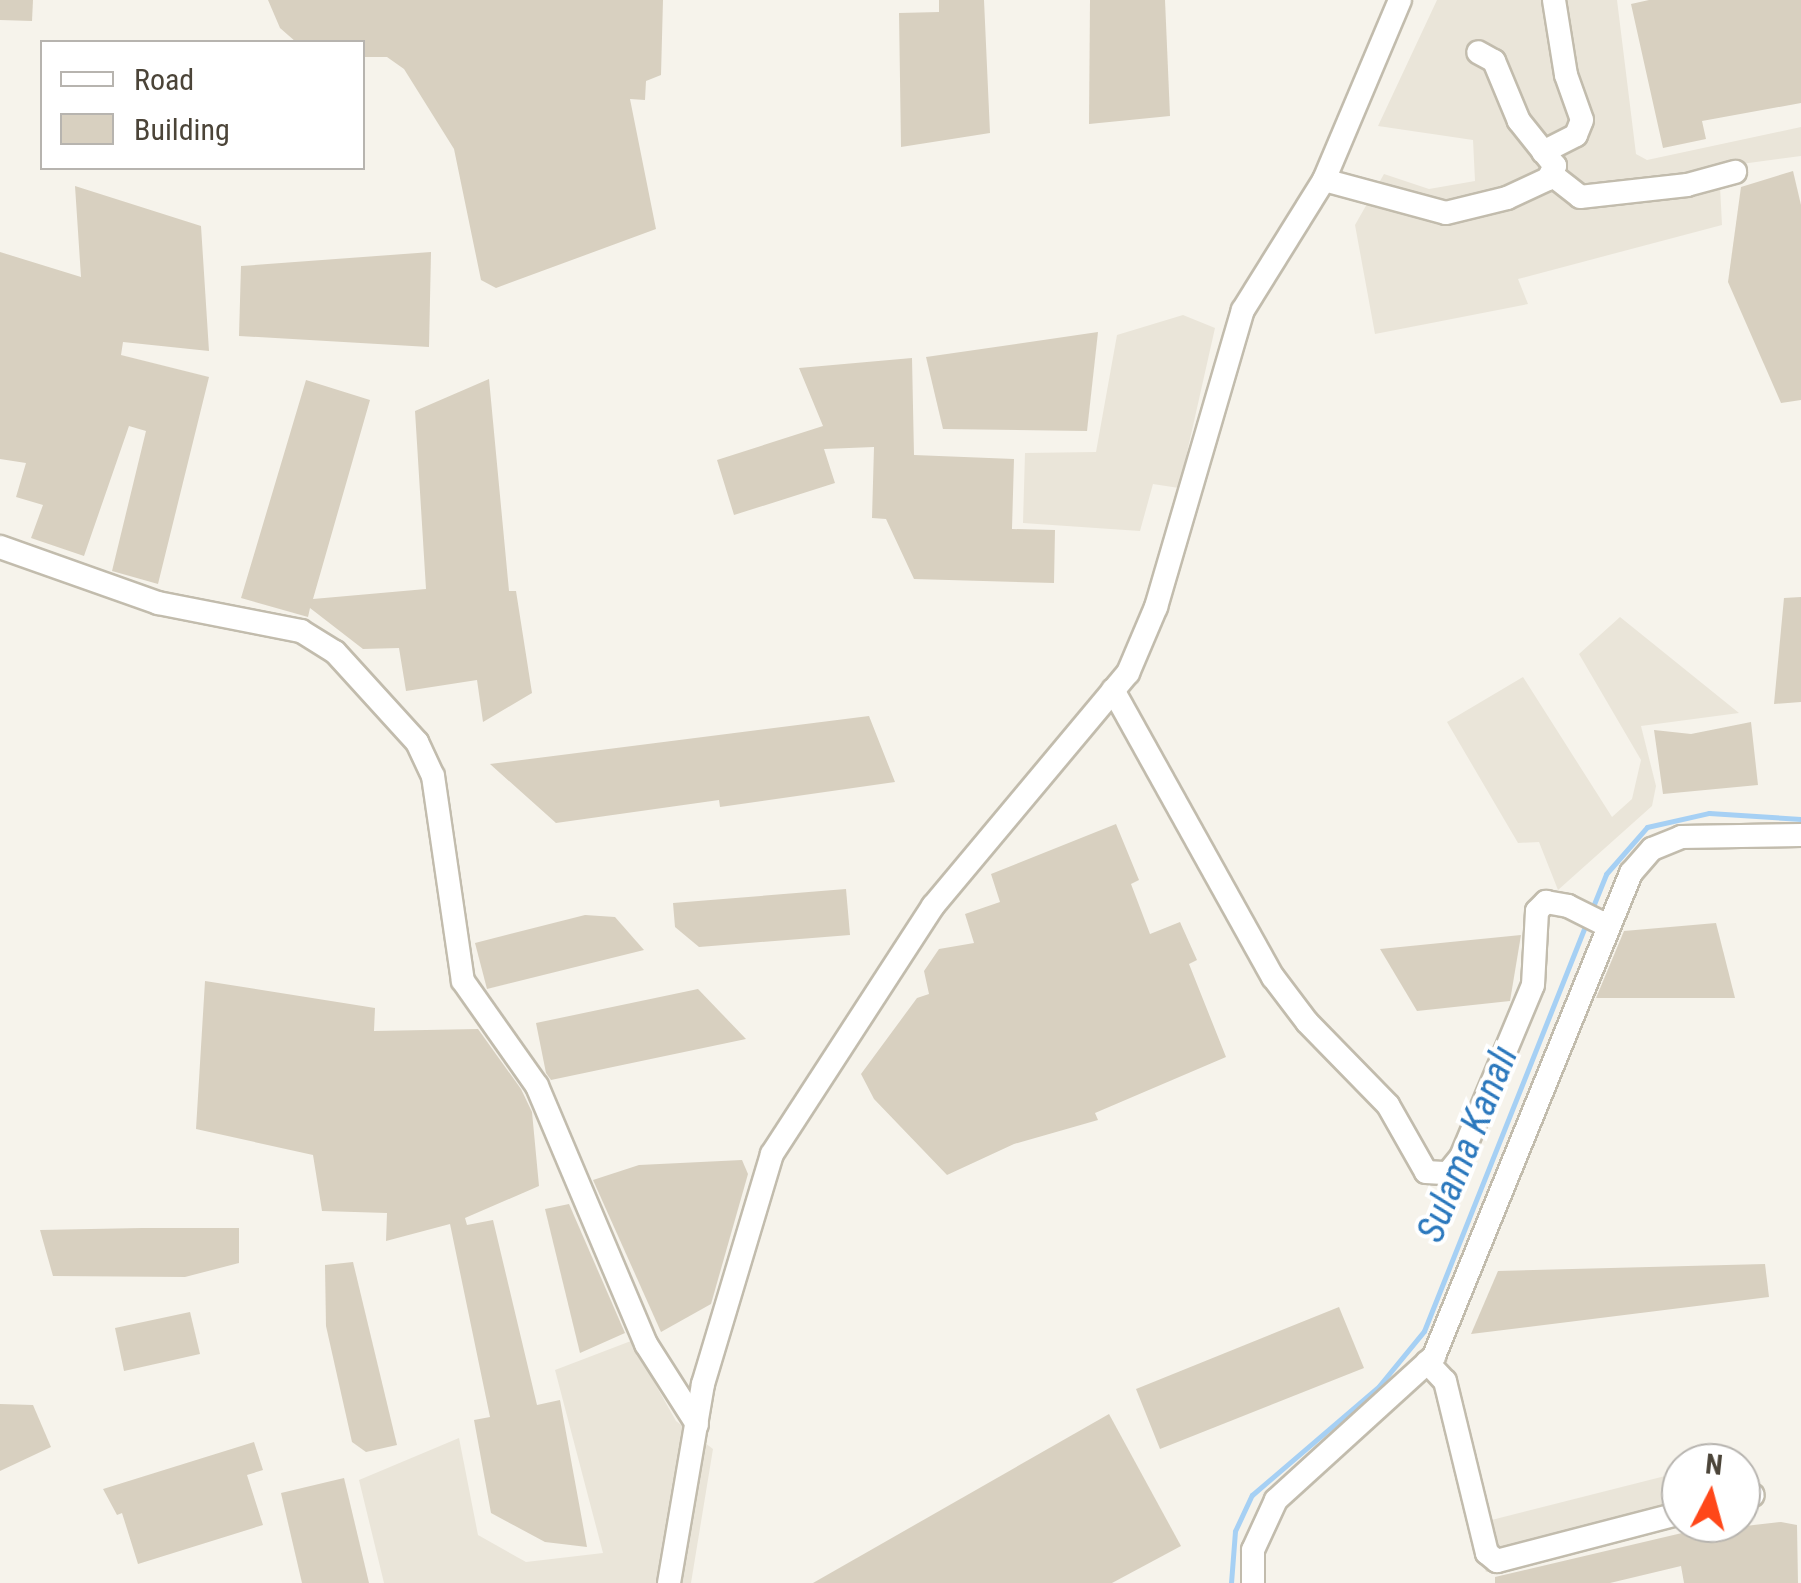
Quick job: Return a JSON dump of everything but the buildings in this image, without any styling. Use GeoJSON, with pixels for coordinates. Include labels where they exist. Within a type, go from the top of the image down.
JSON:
{"type":"FeatureCollection","features":[{"type":"Feature","properties":{"kind":"street"},"geometry":{"type":"LineString","coordinates":[[669,1583],[697,1424],[772,1154],[933,906],[1128,673],[1156,607],[1243,310],[1324,180],[1400,0]]}},
{"type":"Feature","properties":{"kind":"street"},"geometry":{"type":"LineString","coordinates":[[1543,152],[1576,135],[1582,120],[1566,75],[1554,0]]}},
{"type":"Feature","properties":{"kind":"street"},"geometry":{"type":"LineString","coordinates":[[1324,180],[1446,213],[1507,198],[1550,174],[1555,166],[1520,120],[1494,61],[1478,52]]}},
{"type":"Feature","properties":{"kind":"street"},"geometry":{"type":"LineString","coordinates":[[1550,174],[1580,197],[1687,185],[1736,172]]}},
{"type":"Feature","properties":{"kind":"street"},"geometry":{"type":"LineString","coordinates":[[0,547],[158,603],[301,631],[335,652],[417,742],[432,776],[462,980],[538,1086],[646,1344],[697,1424]]}},
{"type":"Feature","properties":{"kind":"street"},"geometry":{"type":"LineString","coordinates":[[1113,690],[1273,977],[1306,1022],[1388,1105],[1426,1172],[1448,1172],[1461,1158],[1533,985],[1538,910],[1546,902],[1596,919]]}},
{"type":"Feature","properties":{"kind":"street"},"geometry":{"type":"LineString","coordinates":[[1253,1583],[1253,1550],[1276,1500],[1427,1362],[1596,919],[1652,849],[1724,832],[1801,835]]}},
{"type":"Feature","properties":{"kind":"street"},"geometry":{"type":"LineString","coordinates":[[1427,1362],[1445,1380],[1488,1553],[1497,1561],[1661,1518]]}},
{"type":"Feature","properties":{"kind":"shaded area"},"geometry":{"type":"Polygon","coordinates":[[[1437,0],[1617,0],[1636,154],[1647,160],[1801,127],[1801,156],[1719,167],[1722,225],[1518,279],[1528,304],[1375,334],[1355,225],[1384,174],[1429,189],[1475,181],[1473,140],[1378,126],[1437,0]]]}},
{"type":"Feature","properties":{"kind":"shaded area"},"geometry":{"type":"Polygon","coordinates":[[[1183,315],[1215,328],[1179,488],[1153,484],[1140,531],[1023,523],[1025,453],[1096,452],[1117,335],[1183,315]]]}},
{"type":"Feature","properties":{"kind":"shaded area"},"geometry":{"type":"Polygon","coordinates":[[[1620,617],[1739,713],[1641,726],[1656,786],[1652,806],[1558,890],[1539,842],[1518,843],[1447,722],[1523,677],[1612,817],[1632,799],[1641,760],[1579,654],[1620,617]]]}},
{"type":"Feature","properties":{"kind":"shaded area"},"geometry":{"type":"Polygon","coordinates":[[[631,1341],[676,1421],[713,1449],[691,1583],[384,1583],[359,1480],[459,1438],[478,1535],[526,1562],[603,1553],[555,1370],[631,1341]]]}},
{"type":"Feature","properties":{"kind":"shaded area"},"geometry":{"type":"Polygon","coordinates":[[[1661,1477],[1661,1531],[1486,1572],[1468,1526],[1661,1477]]]}},
{"type":"Feature","properties":{"kind":"waterway","name":"Sulama Kanalı"},"geometry":{"type":"LineString","coordinates":[[1592,909],[1606,874],[1647,827],[1709,813],[1801,819]]}},
{"type":"Feature","properties":{"kind":"waterway","name":"Sulama Kanalı"},"geometry":{"type":"LineString","coordinates":[[1231,1583],[1235,1531],[1252,1495],[1379,1386],[1424,1331],[1586,924]]}}]}
